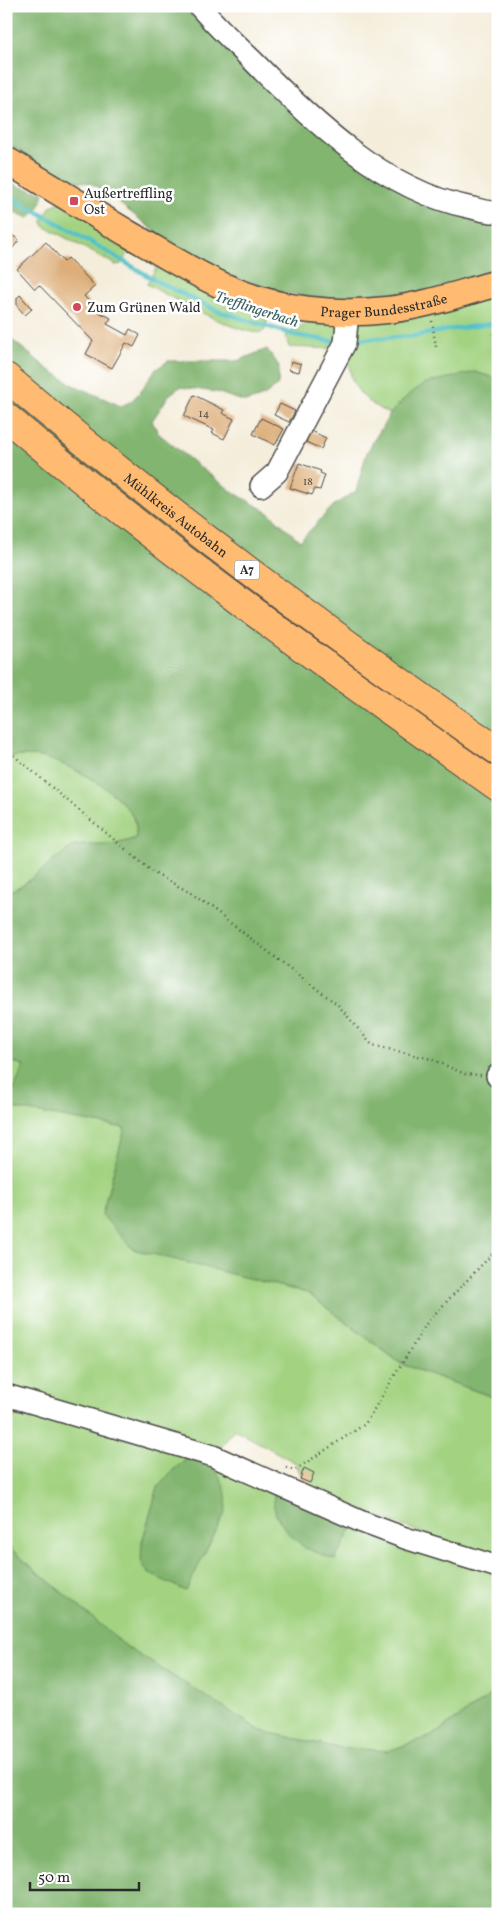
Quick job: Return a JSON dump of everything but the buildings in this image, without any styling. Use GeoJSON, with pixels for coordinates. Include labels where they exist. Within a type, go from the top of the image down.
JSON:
{"type":"FeatureCollection","features":[{"type":"Feature","properties":{"kind":"highway","name":"Mühlkreis Autobahn"},"geometry":{"type":"LineString","coordinates":[[6,377],[99,455],[290,603],[498,750]]}},
{"type":"Feature","properties":{"kind":"highway","name":"A7"},"geometry":{"type":"LineString","coordinates":[[6,417],[155,538],[288,638],[498,787]]}},
{"type":"Feature","properties":{"kind":"main road","name":"Prager Bundesstraße"},"geometry":{"type":"LineString","coordinates":[[6,160],[203,277],[230,290],[255,298],[284,306],[317,311],[346,327],[387,310],[418,305],[498,283]]}},
{"type":"Feature","properties":{"kind":"street"},"geometry":{"type":"LineString","coordinates":[[200,6],[211,20],[288,97],[330,133],[374,165],[412,189],[446,203],[498,212]]}},
{"type":"Feature","properties":{"kind":"street"},"geometry":{"type":"LineString","coordinates":[[261,486],[277,472],[346,327]]}},
{"type":"Feature","properties":{"kind":"street"},"geometry":{"type":"LineString","coordinates":[[6,1395],[213,1456],[362,1522],[498,1567]]}},
{"type":"Feature","properties":{"kind":"path"},"geometry":{"type":"LineString","coordinates":[[432,321],[436,347]]}},
{"type":"Feature","properties":{"kind":"path"},"geometry":{"type":"LineString","coordinates":[[6,749],[154,873],[191,893],[338,1005],[372,1045],[431,1059],[465,1074],[498,1075]]}},
{"type":"Feature","properties":{"kind":"path"},"geometry":{"type":"LineString","coordinates":[[279,1466],[295,1470],[365,1424],[428,1321],[498,1248]]}},
{"type":"Feature","properties":{"kind":"green space"},"geometry":{"type":"Polygon","coordinates":[[[6,6],[191,6],[328,136],[498,217],[498,274],[401,296],[342,300],[284,292],[256,285],[202,262],[166,240],[94,185],[72,180],[61,175],[6,143],[6,6]]]}},
{"type":"Feature","properties":{"kind":"green space"},"geometry":{"type":"Polygon","coordinates":[[[6,180],[20,187],[44,193],[39,207],[28,218],[6,208],[6,180]]]}},
{"type":"Feature","properties":{"kind":"green space"},"geometry":{"type":"Polygon","coordinates":[[[60,202],[128,243],[129,251],[121,264],[116,265],[44,226],[42,222],[51,206],[60,202]]]}},
{"type":"Feature","properties":{"kind":"green space"},"geometry":{"type":"Polygon","coordinates":[[[163,263],[265,314],[267,324],[265,330],[253,332],[224,323],[147,284],[156,268],[163,263]]]}},
{"type":"Feature","properties":{"kind":"green space"},"geometry":{"type":"Polygon","coordinates":[[[498,292],[498,332],[490,333],[498,379],[475,372],[410,393],[390,414],[373,404],[358,391],[352,379],[345,352],[356,320],[498,292]]]}},
{"type":"Feature","properties":{"kind":"green space"},"geometry":{"type":"Polygon","coordinates":[[[313,320],[341,321],[335,349],[289,347],[285,335],[313,320]]]}},
{"type":"Feature","properties":{"kind":"green space"},"geometry":{"type":"Polygon","coordinates":[[[6,335],[48,369],[75,386],[121,406],[130,402],[140,392],[155,370],[168,361],[237,361],[267,349],[279,366],[278,385],[264,396],[246,402],[216,392],[180,387],[169,395],[152,421],[158,433],[198,466],[233,492],[269,513],[300,541],[334,505],[356,491],[367,452],[390,414],[410,393],[426,383],[475,372],[498,379],[498,1399],[402,1364],[307,1293],[133,1249],[102,1215],[125,1128],[6,1107],[24,1066],[6,1059],[6,891],[20,886],[71,848],[110,845],[136,838],[136,826],[129,811],[120,801],[109,791],[81,773],[41,757],[6,756],[6,335]]]}},
{"type":"Feature","properties":{"kind":"green space"},"geometry":{"type":"Polygon","coordinates":[[[6,756],[41,757],[67,766],[96,781],[121,801],[130,812],[136,825],[136,838],[114,844],[75,846],[64,852],[20,886],[6,891],[6,756]]]}},
{"type":"Feature","properties":{"kind":"green space"},"geometry":{"type":"Polygon","coordinates":[[[6,1059],[25,1066],[6,1106],[6,1059]]]}},
{"type":"Feature","properties":{"kind":"green space"},"geometry":{"type":"Polygon","coordinates":[[[6,1107],[125,1128],[102,1214],[133,1249],[307,1293],[401,1364],[498,1399],[498,1561],[314,1493],[302,1479],[296,1463],[234,1429],[220,1449],[6,1391],[6,1107]]]}},
{"type":"Feature","properties":{"kind":"green space"},"geometry":{"type":"Polygon","coordinates":[[[6,1400],[58,1416],[6,1417],[6,1400]]]}},
{"type":"Feature","properties":{"kind":"green space"},"geometry":{"type":"Polygon","coordinates":[[[58,1416],[200,1458],[158,1487],[142,1542],[148,1572],[186,1591],[210,1461],[275,1490],[274,1504],[277,1516],[283,1526],[301,1541],[335,1560],[353,1525],[498,1573],[498,1690],[432,1736],[388,1751],[334,1747],[261,1731],[128,1648],[6,1543],[6,1417],[58,1416]]]}},
{"type":"Feature","properties":{"kind":"green space"},"geometry":{"type":"Polygon","coordinates":[[[187,1459],[210,1461],[224,1485],[226,1505],[225,1513],[186,1591],[148,1573],[141,1561],[142,1542],[158,1487],[174,1469],[187,1459]]]}},
{"type":"Feature","properties":{"kind":"green space"},"geometry":{"type":"Polygon","coordinates":[[[275,1490],[353,1525],[335,1560],[305,1548],[287,1532],[276,1515],[273,1502],[275,1490]]]}},
{"type":"Feature","properties":{"kind":"green space"},"geometry":{"type":"Polygon","coordinates":[[[6,1543],[128,1648],[261,1731],[334,1747],[388,1751],[432,1736],[498,1690],[498,1914],[6,1914],[6,1543]]]}},
{"type":"Feature","properties":{"kind":"waterway","name":"Trefflingerbach"},"geometry":{"type":"LineString","coordinates":[[6,195],[160,283],[218,311],[295,335],[330,341],[340,340]]}},
{"type":"Feature","properties":{"kind":"waterway","name":"Trefflingerbach"},"geometry":{"type":"LineString","coordinates":[[350,340],[414,336],[498,323]]}},
{"type":"Feature","properties":{"kind":"place","name":"Außertreffling Ost"},"geometry":{"type":"Point","coordinates":[74,201]}},
{"type":"Feature","properties":{"kind":"place","name":"Zum Grünen Wald"},"geometry":{"type":"Point","coordinates":[77,307]}}]}
